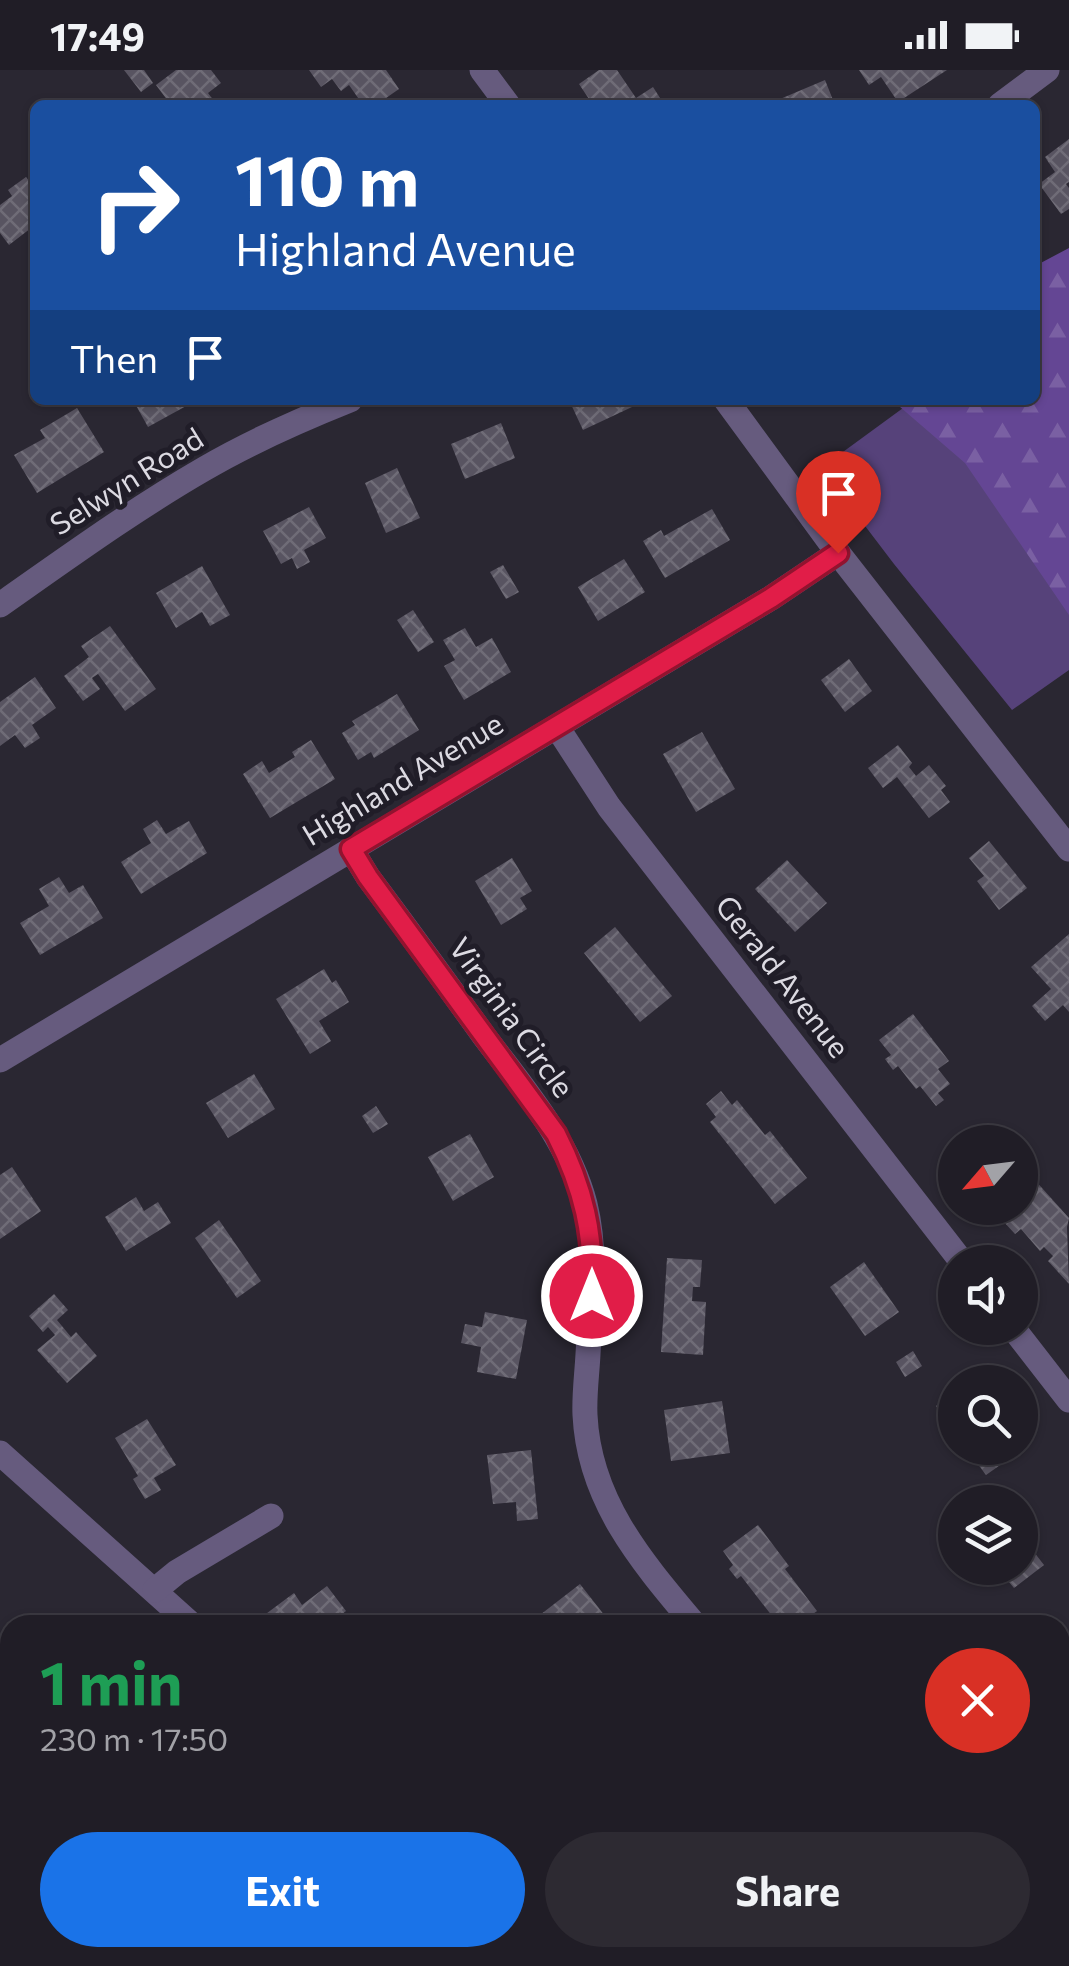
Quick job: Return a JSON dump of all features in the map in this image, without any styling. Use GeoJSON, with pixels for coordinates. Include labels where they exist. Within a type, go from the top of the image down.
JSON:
{"type":"FeatureCollection","features":[{"type":"Feature","properties":{"kind":"street"},"geometry":{"type":"LineString","coordinates":[[482,70],[504,100]]}},
{"type":"Feature","properties":{"kind":"street"},"geometry":{"type":"LineString","coordinates":[[1006,100],[1040,72]]}},
{"type":"Feature","properties":{"kind":"street","name":"Selwyn Road"},"geometry":{"type":"LineString","coordinates":[[0,605],[209,466],[339,405]]}},
{"type":"Feature","properties":{"kind":"street"},"geometry":{"type":"LineString","coordinates":[[730,405],[838,553],[1069,849]]}},
{"type":"Feature","properties":{"kind":"street","name":"Highland Avenue"},"geometry":{"type":"LineString","coordinates":[[0,1060],[771,598],[838,553]]}},
{"type":"Feature","properties":{"kind":"street","name":"Gerald Avenue"},"geometry":{"type":"LineString","coordinates":[[557,727],[602,799],[949,1245]]}},
{"type":"Feature","properties":{"kind":"street","name":"Virginia Circle"},"geometry":{"type":"LineString","coordinates":[[351,849],[541,1112],[567,1156],[584,1202],[592,1247],[585,1415],[592,1463],[621,1530],[687,1615]]}},
{"type":"Feature","properties":{"kind":"street"},"geometry":{"type":"LineString","coordinates":[[1026,1345],[1069,1400]]}},
{"type":"Feature","properties":{"kind":"street"},"geometry":{"type":"LineString","coordinates":[[0,1453],[181,1615]]}},
{"type":"Feature","properties":{"kind":"street"},"geometry":{"type":"LineString","coordinates":[[155,1590],[177,1572],[270,1516]]}},
{"type":"Feature","properties":{"kind":"shaded area"},"geometry":{"type":"Polygon","coordinates":[[[1069,286],[1069,670],[1012,710],[821,468],[907,405],[1040,405],[1040,383],[1069,286]]]}},
{"type":"Feature","properties":{"kind":"green space"},"geometry":{"type":"Polygon","coordinates":[[[1069,248],[1069,615],[965,463],[898,405],[1040,405],[1040,263],[1069,248]]]}},
{"type":"Feature","properties":{"kind":"building"},"geometry":{"type":"Polygon","coordinates":[[[124,70],[144,70],[153,83],[141,92],[124,70]]]}},
{"type":"Feature","properties":{"kind":"building"},"geometry":{"type":"Polygon","coordinates":[[[176,70],[211,70],[221,83],[208,93],[213,100],[167,100],[156,85],[176,70]]]}},
{"type":"Feature","properties":{"kind":"building"},"geometry":{"type":"Polygon","coordinates":[[[309,70],[386,70],[399,89],[383,100],[360,100],[349,85],[341,91],[332,79],[321,87],[309,70]]]}},
{"type":"Feature","properties":{"kind":"building"},"geometry":{"type":"Polygon","coordinates":[[[599,70],[617,70],[636,98],[653,87],[661,100],[590,100],[579,84],[599,70]]]}},
{"type":"Feature","properties":{"kind":"building"},"geometry":{"type":"Polygon","coordinates":[[[859,70],[947,70],[901,100],[897,100],[881,77],[869,85],[859,70]]]}},
{"type":"Feature","properties":{"kind":"building"},"geometry":{"type":"Polygon","coordinates":[[[825,80],[833,100],[778,100],[825,80]]]}},
{"type":"Feature","properties":{"kind":"building"},"geometry":{"type":"Polygon","coordinates":[[[1069,139],[1069,209],[1061,214],[1040,185],[1055,172],[1045,157],[1069,139]]]}},
{"type":"Feature","properties":{"kind":"building"},"geometry":{"type":"Polygon","coordinates":[[[26,177],[30,182],[30,229],[9,245],[0,233],[0,205],[12,196],[8,190],[26,177]]]}},
{"type":"Feature","properties":{"kind":"building"},"geometry":{"type":"Polygon","coordinates":[[[136,405],[188,405],[148,427],[136,405]]]}},
{"type":"Feature","properties":{"kind":"building"},"geometry":{"type":"Polygon","coordinates":[[[571,405],[631,405],[632,407],[583,430],[571,405]]]}},
{"type":"Feature","properties":{"kind":"building"},"geometry":{"type":"Polygon","coordinates":[[[77,408],[104,452],[37,493],[14,455],[45,438],[40,430],[77,408]]]}},
{"type":"Feature","properties":{"kind":"building"},"geometry":{"type":"Polygon","coordinates":[[[501,423],[515,458],[465,479],[451,444],[501,423]]]}},
{"type":"Feature","properties":{"kind":"building"},"geometry":{"type":"Polygon","coordinates":[[[397,468],[420,518],[386,533],[365,483],[397,468]]]}},
{"type":"Feature","properties":{"kind":"building"},"geometry":{"type":"Polygon","coordinates":[[[309,507],[326,538],[304,550],[310,562],[297,569],[292,558],[281,564],[263,531],[309,507]]]}},
{"type":"Feature","properties":{"kind":"building"},"geometry":{"type":"Polygon","coordinates":[[[712,509],[730,540],[665,578],[643,541],[661,530],[664,536],[712,509]]]}},
{"type":"Feature","properties":{"kind":"building"},"geometry":{"type":"Polygon","coordinates":[[[624,559],[645,592],[598,621],[578,587],[624,559]]]}},
{"type":"Feature","properties":{"kind":"building"},"geometry":{"type":"Polygon","coordinates":[[[503,565],[519,592],[506,599],[490,572],[503,565]]]}},
{"type":"Feature","properties":{"kind":"building"},"geometry":{"type":"Polygon","coordinates":[[[202,566],[230,615],[210,626],[202,612],[176,628],[156,593],[202,566]]]}},
{"type":"Feature","properties":{"kind":"building"},"geometry":{"type":"Polygon","coordinates":[[[413,610],[434,642],[418,652],[397,620],[413,610]]]}},
{"type":"Feature","properties":{"kind":"building"},"geometry":{"type":"Polygon","coordinates":[[[110,626],[156,689],[125,711],[98,674],[92,678],[100,689],[83,701],[64,676],[89,657],[81,646],[110,626]]]}},
{"type":"Feature","properties":{"kind":"building"},"geometry":{"type":"Polygon","coordinates":[[[465,628],[476,647],[492,638],[511,672],[464,700],[444,666],[455,660],[443,640],[465,628]]]}},
{"type":"Feature","properties":{"kind":"building"},"geometry":{"type":"Polygon","coordinates":[[[849,659],[872,691],[845,712],[821,680],[849,659]]]}},
{"type":"Feature","properties":{"kind":"building"},"geometry":{"type":"Polygon","coordinates":[[[35,677],[56,708],[32,725],[40,738],[25,748],[15,735],[0,746],[0,702],[35,677]]]}},
{"type":"Feature","properties":{"kind":"building"},"geometry":{"type":"Polygon","coordinates":[[[397,694],[419,730],[374,758],[371,752],[358,760],[342,733],[355,725],[352,721],[397,694]]]}},
{"type":"Feature","properties":{"kind":"building"},"geometry":{"type":"Polygon","coordinates":[[[702,732],[735,789],[696,812],[663,754],[702,732]]]}},
{"type":"Feature","properties":{"kind":"building"},"geometry":{"type":"Polygon","coordinates":[[[311,740],[335,779],[270,818],[243,774],[262,761],[269,773],[295,757],[292,752],[311,740]]]}},
{"type":"Feature","properties":{"kind":"building"},"geometry":{"type":"Polygon","coordinates":[[[898,745],[912,763],[909,767],[916,776],[929,765],[946,786],[941,790],[950,802],[929,818],[897,777],[883,788],[868,768],[898,745]]]}},
{"type":"Feature","properties":{"kind":"building"},"geometry":{"type":"Polygon","coordinates":[[[157,820],[166,834],[189,821],[207,853],[141,894],[121,862],[151,843],[143,829],[157,820]]]}},
{"type":"Feature","properties":{"kind":"building"},"geometry":{"type":"Polygon","coordinates":[[[989,841],[1027,888],[999,910],[977,881],[984,876],[969,858],[989,841]]]}},
{"type":"Feature","properties":{"kind":"building"},"geometry":{"type":"Polygon","coordinates":[[[512,858],[532,891],[520,898],[527,909],[501,925],[475,881],[512,858]]]}},
{"type":"Feature","properties":{"kind":"building"},"geometry":{"type":"Polygon","coordinates":[[[787,860],[827,903],[795,932],[755,889],[787,860]]]}},
{"type":"Feature","properties":{"kind":"building"},"geometry":{"type":"Polygon","coordinates":[[[59,877],[69,893],[83,885],[103,918],[40,955],[20,923],[49,906],[39,889],[59,877]]]}},
{"type":"Feature","properties":{"kind":"building"},"geometry":{"type":"Polygon","coordinates":[[[615,927],[672,996],[640,1022],[584,953],[615,927]]]}},
{"type":"Feature","properties":{"kind":"building"},"geometry":{"type":"Polygon","coordinates":[[[1069,934],[1069,1012],[1063,1005],[1045,1021],[1032,1006],[1051,989],[1031,967],[1069,934]]]}},
{"type":"Feature","properties":{"kind":"building"},"geometry":{"type":"Polygon","coordinates":[[[324,969],[349,1002],[319,1021],[331,1041],[310,1054],[276,999],[324,969]]]}},
{"type":"Feature","properties":{"kind":"building"},"geometry":{"type":"Polygon","coordinates":[[[913,1014],[949,1061],[938,1069],[950,1084],[938,1093],[944,1100],[936,1106],[898,1066],[893,1070],[885,1059],[891,1055],[879,1040],[913,1014]]]}},
{"type":"Feature","properties":{"kind":"building"},"geometry":{"type":"Polygon","coordinates":[[[254,1074],[275,1109],[228,1138],[206,1103],[254,1074]]]}},
{"type":"Feature","properties":{"kind":"building"},"geometry":{"type":"Polygon","coordinates":[[[721,1091],[732,1105],[737,1100],[765,1135],[770,1131],[807,1178],[775,1204],[710,1122],[716,1117],[706,1104],[721,1091]]]}},
{"type":"Feature","properties":{"kind":"building"},"geometry":{"type":"Polygon","coordinates":[[[376,1106],[388,1124],[373,1133],[362,1116],[376,1106]]]}},
{"type":"Feature","properties":{"kind":"building"},"geometry":{"type":"Polygon","coordinates":[[[470,1134],[494,1177],[453,1201],[428,1157],[470,1134]]]}},
{"type":"Feature","properties":{"kind":"building"},"geometry":{"type":"Polygon","coordinates":[[[12,1167],[41,1211],[0,1239],[0,1175],[12,1167]]]}},
{"type":"Feature","properties":{"kind":"building"},"geometry":{"type":"Polygon","coordinates":[[[1038,1184],[1069,1218],[1069,1284],[1048,1261],[1053,1256],[1044,1247],[1040,1251],[1021,1229],[1015,1234],[1007,1225],[1038,1225],[1038,1184]]]}},
{"type":"Feature","properties":{"kind":"building"},"geometry":{"type":"Polygon","coordinates":[[[136,1197],[144,1211],[158,1202],[171,1223],[126,1251],[105,1217],[136,1197]]]}},
{"type":"Feature","properties":{"kind":"building"},"geometry":{"type":"Polygon","coordinates":[[[219,1220],[261,1281],[237,1298],[195,1238],[219,1220]]]}},
{"type":"Feature","properties":{"kind":"building"},"geometry":{"type":"Polygon","coordinates":[[[667,1258],[702,1260],[700,1287],[693,1287],[692,1301],[706,1302],[703,1355],[661,1352],[667,1258]]]}},
{"type":"Feature","properties":{"kind":"building"},"geometry":{"type":"Polygon","coordinates":[[[864,1262],[899,1312],[865,1336],[830,1287],[864,1262]]]}},
{"type":"Feature","properties":{"kind":"building"},"geometry":{"type":"Polygon","coordinates":[[[54,1294],[68,1310],[57,1320],[71,1337],[76,1332],[97,1356],[67,1383],[37,1350],[55,1335],[48,1327],[43,1332],[29,1316],[54,1294]]]}},
{"type":"Feature","properties":{"kind":"building"},"geometry":{"type":"Polygon","coordinates":[[[485,1312],[527,1320],[516,1379],[477,1372],[481,1347],[461,1343],[465,1324],[482,1327],[485,1312]]]}},
{"type":"Feature","properties":{"kind":"building"},"geometry":{"type":"Polygon","coordinates":[[[913,1351],[922,1366],[905,1377],[896,1362],[913,1351]]]}},
{"type":"Feature","properties":{"kind":"building"},"geometry":{"type":"Polygon","coordinates":[[[722,1401],[730,1453],[671,1461],[664,1410],[722,1401]]]}},
{"type":"Feature","properties":{"kind":"building"},"geometry":{"type":"Polygon","coordinates":[[[147,1419],[176,1465],[154,1478],[161,1490],[145,1499],[133,1479],[138,1476],[115,1438],[147,1419]]]}},
{"type":"Feature","properties":{"kind":"building"},"geometry":{"type":"Polygon","coordinates":[[[531,1450],[538,1519],[517,1521],[516,1502],[493,1504],[487,1455],[531,1450]]]}},
{"type":"Feature","properties":{"kind":"building"},"geometry":{"type":"Polygon","coordinates":[[[979,1465],[1000,1465],[986,1475],[979,1465]]]}},
{"type":"Feature","properties":{"kind":"building"},"geometry":{"type":"Polygon","coordinates":[[[758,1525],[817,1611],[812,1615],[771,1615],[741,1576],[737,1579],[729,1569],[733,1565],[723,1551],[758,1525]]]}},
{"type":"Feature","properties":{"kind":"building"},"geometry":{"type":"Polygon","coordinates":[[[580,1584],[604,1615],[540,1615],[580,1584]]]}},
{"type":"Feature","properties":{"kind":"building"},"geometry":{"type":"Polygon","coordinates":[[[327,1586],[346,1611],[341,1615],[264,1615],[294,1593],[302,1605],[327,1586]]]}},
{"type":"Feature","properties":{"kind":"route"},"geometry":{"type":"LineString","coordinates":[[592,1296],[592,1247],[584,1202],[556,1134],[351,849],[771,598],[838,553]]}}]}
